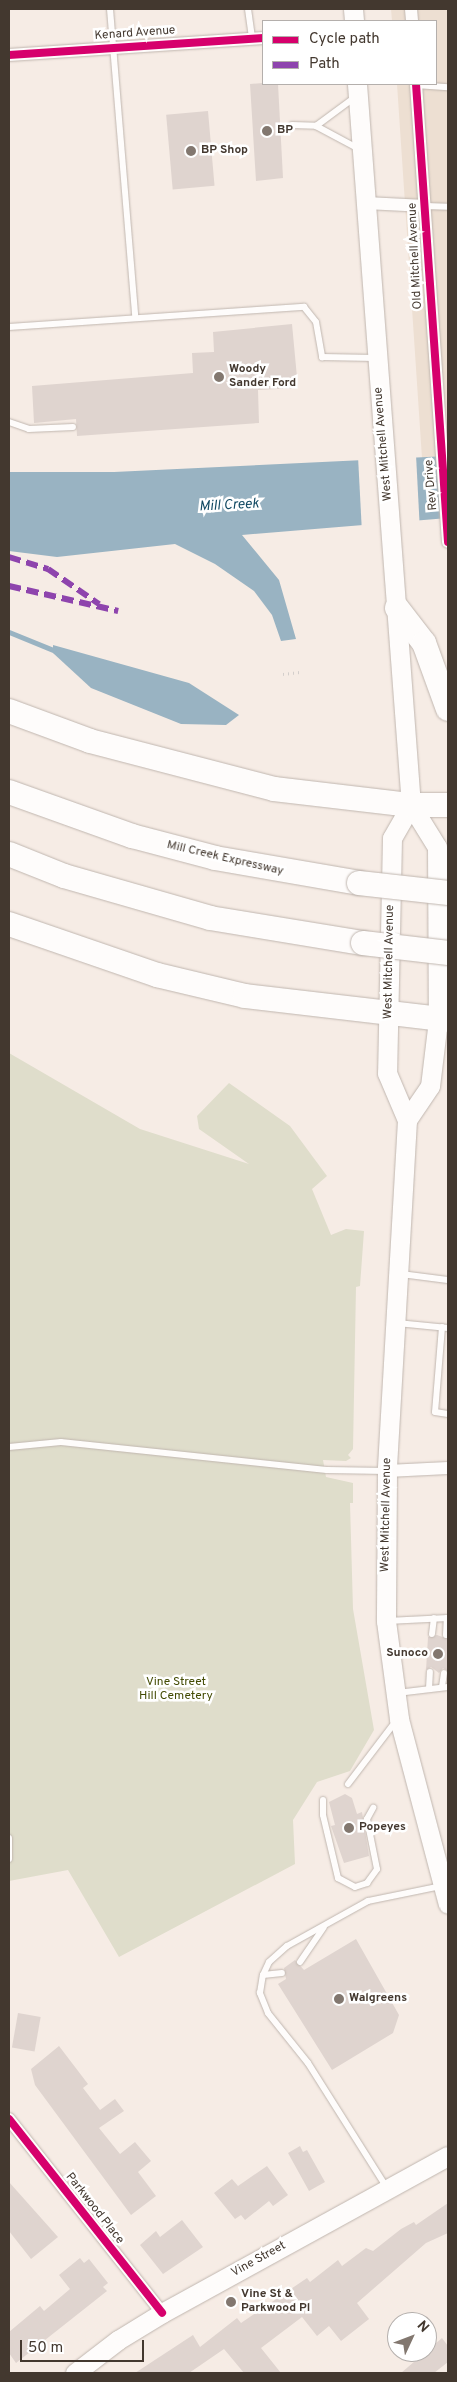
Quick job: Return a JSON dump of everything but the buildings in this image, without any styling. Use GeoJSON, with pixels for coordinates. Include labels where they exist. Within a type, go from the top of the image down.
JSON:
{"type":"FeatureCollection","features":[{"type":"Feature","properties":{"kind":"highway"},"geometry":{"type":"LineString","coordinates":[[397,608],[424,643],[448,709]]}},
{"type":"Feature","properties":{"kind":"highway"},"geometry":{"type":"LineString","coordinates":[[9,711],[90,741],[274,789],[411,805],[448,805]]}},
{"type":"Feature","properties":{"kind":"highway","name":"Mill Creek Expressway"},"geometry":{"type":"LineString","coordinates":[[9,792],[132,836],[215,858],[359,883],[448,893]]}},
{"type":"Feature","properties":{"kind":"highway"},"geometry":{"type":"LineString","coordinates":[[9,854],[64,876],[210,918],[362,943],[448,953]]}},
{"type":"Feature","properties":{"kind":"highway"},"geometry":{"type":"LineString","coordinates":[[9,924],[157,975],[245,996],[443,1020]]}},
{"type":"Feature","properties":{"kind":"main road","name":"West Mitchell Avenue"},"geometry":{"type":"LineString","coordinates":[[358,89],[411,805],[437,847],[443,1020],[430,1086],[408,1120]]}},
{"type":"Feature","properties":{"kind":"main road","name":"West Mitchell Avenue"},"geometry":{"type":"LineString","coordinates":[[411,805],[392,838],[387,1073],[408,1120],[397,1274],[387,1471],[386,1621],[393,1694],[448,1904]]}},
{"type":"Feature","properties":{"kind":"main road","name":"Vine Street"},"geometry":{"type":"LineString","coordinates":[[75,2373],[118,2340],[162,2313],[448,2156]]}},
{"type":"Feature","properties":{"kind":"street","name":"Kenard Avenue"},"geometry":{"type":"LineString","coordinates":[[9,54],[258,38]]}},
{"type":"Feature","properties":{"kind":"street","name":"Old Mitchell Avenue"},"geometry":{"type":"LineString","coordinates":[[416,85],[425,206],[437,427]]}},
{"type":"Feature","properties":{"kind":"street"},"geometry":{"type":"LineString","coordinates":[[366,203],[425,206]]}},
{"type":"Feature","properties":{"kind":"street","name":"Rev Drive"},"geometry":{"type":"LineString","coordinates":[[437,427],[448,542]]}},
{"type":"Feature","properties":{"kind":"street"},"geometry":{"type":"LineString","coordinates":[[387,1471],[448,1468]]}},
{"type":"Feature","properties":{"kind":"street","name":"Parkwood Place"},"geometry":{"type":"LineString","coordinates":[[9,2119],[162,2313]]}},
{"type":"Feature","properties":{"kind":"lane"},"geometry":{"type":"LineString","coordinates":[[110,9],[135,316]]}},
{"type":"Feature","properties":{"kind":"lane"},"geometry":{"type":"LineString","coordinates":[[248,9],[258,38]]}},
{"type":"Feature","properties":{"kind":"lane"},"geometry":{"type":"LineString","coordinates":[[416,85],[448,87]]}},
{"type":"Feature","properties":{"kind":"lane"},"geometry":{"type":"LineString","coordinates":[[316,126],[358,89]]}},
{"type":"Feature","properties":{"kind":"lane"},"geometry":{"type":"LineString","coordinates":[[292,126],[316,126],[362,151]]}},
{"type":"Feature","properties":{"kind":"lane"},"geometry":{"type":"LineString","coordinates":[[425,206],[448,207]]}},
{"type":"Feature","properties":{"kind":"lane"},"geometry":{"type":"LineString","coordinates":[[9,327],[135,316],[304,307],[316,322],[322,357],[378,358]]}},
{"type":"Feature","properties":{"kind":"lane"},"geometry":{"type":"LineString","coordinates":[[9,422],[29,428],[73,428]]}},
{"type":"Feature","properties":{"kind":"lane"},"geometry":{"type":"LineString","coordinates":[[397,1274],[448,1280]]}},
{"type":"Feature","properties":{"kind":"lane"},"geometry":{"type":"LineString","coordinates":[[395,1323],[445,1328],[435,1412],[448,1414]]}},
{"type":"Feature","properties":{"kind":"lane"},"geometry":{"type":"LineString","coordinates":[[9,1447],[61,1442],[327,1470],[387,1471]]}},
{"type":"Feature","properties":{"kind":"lane"},"geometry":{"type":"LineString","coordinates":[[432,1634],[434,1618]]}},
{"type":"Feature","properties":{"kind":"lane"},"geometry":{"type":"LineString","coordinates":[[386,1621],[448,1618],[446,1636]]}},
{"type":"Feature","properties":{"kind":"lane"},"geometry":{"type":"LineString","coordinates":[[429,1688],[430,1672]]}},
{"type":"Feature","properties":{"kind":"lane"},"geometry":{"type":"LineString","coordinates":[[393,1694],[445,1687],[444,1673]]}},
{"type":"Feature","properties":{"kind":"lane"},"geometry":{"type":"LineString","coordinates":[[348,1784],[399,1718]]}},
{"type":"Feature","properties":{"kind":"lane"},"geometry":{"type":"LineString","coordinates":[[323,1800],[323,1815],[338,1878],[355,1887],[367,1883],[377,1869],[367,1819],[373,1808]]}},
{"type":"Feature","properties":{"kind":"lane"},"geometry":{"type":"LineString","coordinates":[[9,1838],[9,1859]]}},
{"type":"Feature","properties":{"kind":"lane"},"geometry":{"type":"LineString","coordinates":[[387,2189],[308,2063],[268,2013],[260,1993],[263,1975],[269,1962],[287,1946],[368,1901],[443,1886]]}},
{"type":"Feature","properties":{"kind":"lane"},"geometry":{"type":"LineString","coordinates":[[300,1962],[326,1924]]}},
{"type":"Feature","properties":{"kind":"lane"},"geometry":{"type":"LineString","coordinates":[[263,1975],[282,1973]]}},
{"type":"Feature","properties":{"kind":"path"},"geometry":{"type":"LineString","coordinates":[[283,674],[300,672]]}},
{"type":"Feature","properties":{"kind":"shaded area"},"geometry":{"type":"Polygon","coordinates":[[[391,9],[448,9],[448,456],[422,458],[397,85],[437,85],[437,20],[392,20],[391,9]]]}},
{"type":"Feature","properties":{"kind":"green space","name":"Vine Street Hill Cemetery"},"geometry":{"type":"Polygon","coordinates":[[[9,1053],[140,1129],[249,1164],[199,1129],[197,1116],[229,1083],[290,1126],[327,1176],[312,1189],[331,1235],[346,1229],[364,1231],[360,1286],[356,1287],[353,1449],[348,1455],[351,1458],[346,1461],[323,1460],[326,1477],[353,1483],[353,1503],[350,1503],[353,1609],[374,1730],[350,1771],[317,1782],[293,1820],[295,1864],[119,1957],[68,1870],[9,1881],[9,1053]]]}},
{"type":"Feature","properties":{"kind":"water","name":"Mill Creek"},"geometry":{"type":"Polygon","coordinates":[[[448,456],[448,518],[242,535],[279,580],[296,639],[281,641],[272,615],[254,591],[215,564],[175,544],[57,557],[9,551],[9,472],[114,472],[448,456]]]}},
{"type":"Feature","properties":{"kind":"water"},"geometry":{"type":"Polygon","coordinates":[[[53,645],[189,683],[239,715],[226,725],[181,724],[91,688],[53,653],[53,645]]]}},
{"type":"Feature","properties":{"kind":"pier"},"geometry":{"type":"Polygon","coordinates":[[[416,455],[420,523],[362,526],[358,458],[416,455]]]}},
{"type":"Feature","properties":{"kind":"waterway"},"geometry":{"type":"LineString","coordinates":[[9,632],[53,650]]}},
{"type":"Feature","properties":{"kind":"marked path"},"geometry":{"type":"LineString","coordinates":[[9,557],[48,569],[99,604]]}},
{"type":"Feature","properties":{"kind":"marked path"},"geometry":{"type":"LineString","coordinates":[[9,586],[118,611]]}},
{"type":"Feature","properties":{"kind":"cycle path"},"geometry":{"type":"LineString","coordinates":[[9,55],[262,38]]}},
{"type":"Feature","properties":{"kind":"cycle path"},"geometry":{"type":"LineString","coordinates":[[416,85],[448,542]]}},
{"type":"Feature","properties":{"kind":"cycle path"},"geometry":{"type":"LineString","coordinates":[[9,2119],[162,2313]]}},
{"type":"Feature","properties":{"kind":"place","name":"BP"},"geometry":{"type":"Point","coordinates":[267,131]}},
{"type":"Feature","properties":{"kind":"place","name":"BP Shop"},"geometry":{"type":"Point","coordinates":[191,151]}},
{"type":"Feature","properties":{"kind":"place","name":"Woody Sander Ford"},"geometry":{"type":"Point","coordinates":[219,377]}},
{"type":"Feature","properties":{"kind":"place","name":"Sunoco"},"geometry":{"type":"Point","coordinates":[438,1654]}},
{"type":"Feature","properties":{"kind":"place","name":"Popeyes"},"geometry":{"type":"Point","coordinates":[349,1828]}},
{"type":"Feature","properties":{"kind":"place","name":"Walgreens"},"geometry":{"type":"Point","coordinates":[339,1999]}},
{"type":"Feature","properties":{"kind":"place","name":"Vine St & Parkwood Pl"},"geometry":{"type":"Point","coordinates":[231,2302]}}]}
